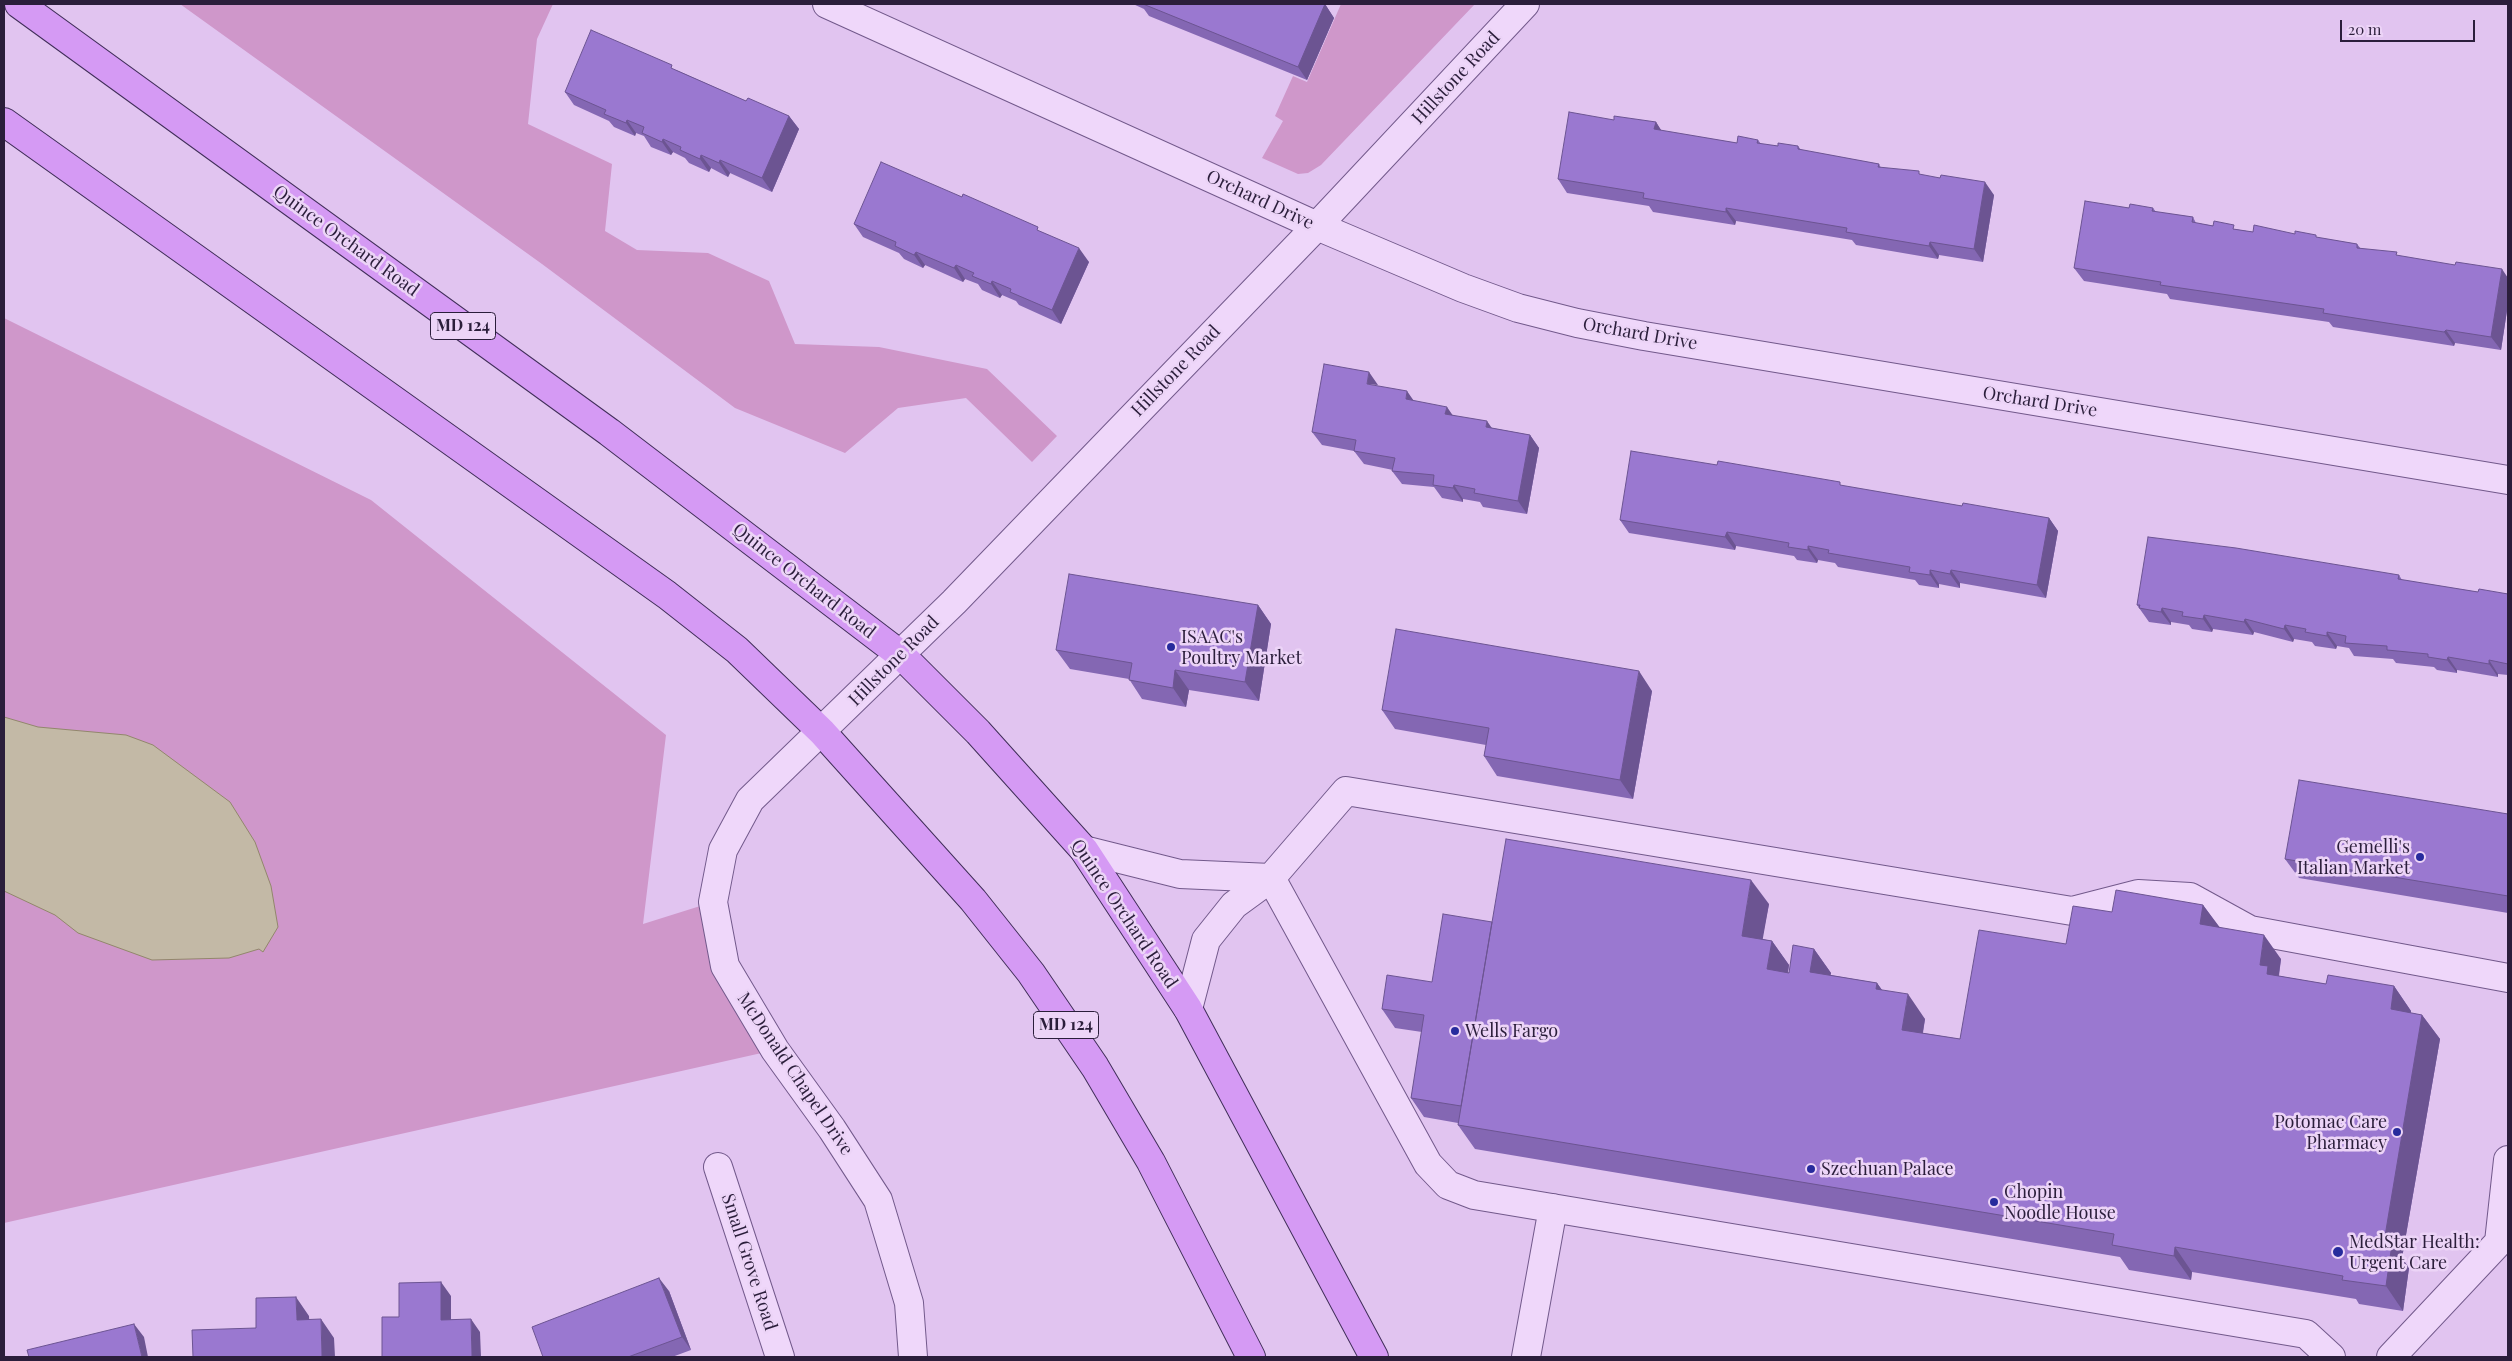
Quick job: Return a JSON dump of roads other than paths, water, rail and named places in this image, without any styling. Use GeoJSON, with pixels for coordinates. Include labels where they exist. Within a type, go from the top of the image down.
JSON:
{"type":"FeatureCollection","features":[{"type":"Feature","properties":{"kind":"main road","name":"Quince Orchard Road"},"geometry":{"type":"LineString","coordinates":[[19,4],[609,432],[900,655],[978,732],[1084,850],[1188,1009],[1374,1357]]}},
{"type":"Feature","properties":{"kind":"main road","name":"MD 124"},"geometry":{"type":"LineString","coordinates":[[4,122],[667,595],[737,650],[822,732],[972,900],[1031,973],[1085,1052],[1151,1162],[1251,1357]]}},
{"type":"Feature","properties":{"kind":"street","name":"Orchard Drive"},"geometry":{"type":"LineString","coordinates":[[827,4],[1317,226],[1463,288],[1518,308],[1577,323],[1644,336],[2508,480]]}},
{"type":"Feature","properties":{"kind":"street","name":"Hillstone Road"},"geometry":{"type":"LineString","coordinates":[[822,732],[954,602],[1317,226],[1525,4]]}},
{"type":"Feature","properties":{"kind":"street","name":"McDonald Chapel Drive"},"geometry":{"type":"LineString","coordinates":[[822,732],[750,800],[723,850],[713,902],[725,966],[775,1050],[832,1129],[878,1200],[909,1304],[913,1357]]}},
{"type":"Feature","properties":{"kind":"street"},"geometry":{"type":"LineString","coordinates":[[1188,1009],[1206,940],[1234,906],[1271,878],[1346,792],[2072,911],[2138,894],[2190,897],[2250,930],[2508,978]]}},
{"type":"Feature","properties":{"kind":"street"},"geometry":{"type":"LineString","coordinates":[[1084,850],[1180,874],[1271,878]]}},
{"type":"Feature","properties":{"kind":"street"},"geometry":{"type":"LineString","coordinates":[[1271,878],[1428,1164],[1448,1185],[1474,1195],[2306,1334],[2331,1357]]}},
{"type":"Feature","properties":{"kind":"street"},"geometry":{"type":"LineString","coordinates":[[2392,1357],[2499,1242],[2508,1160]]}},
{"type":"Feature","properties":{"kind":"street","name":"Small Grove Road"},"geometry":{"type":"LineString","coordinates":[[718,1167],[780,1357]]}},
{"type":"Feature","properties":{"kind":"street"},"geometry":{"type":"LineString","coordinates":[[1526,1357],[1553,1208]]}},
{"type":"Feature","properties":{"kind":"street"},"geometry":{"type":"LineString","coordinates":[[1515,1357],[1530,1330]]}},
{"type":"Feature","properties":{"kind":"place","name":"ISAAC's Poultry Market"},"geometry":{"type":"Point","coordinates":[1171,647]}},
{"type":"Feature","properties":{"kind":"place","name":"Gemelli's Italian Market"},"geometry":{"type":"Point","coordinates":[2420,857]}},
{"type":"Feature","properties":{"kind":"place","name":"Wells Fargo"},"geometry":{"type":"Point","coordinates":[1455,1031]}},
{"type":"Feature","properties":{"kind":"place","name":"Potomac Care Pharmacy"},"geometry":{"type":"Point","coordinates":[2397,1132]}},
{"type":"Feature","properties":{"kind":"place","name":"Szechuan Palace"},"geometry":{"type":"Point","coordinates":[1811,1169]}},
{"type":"Feature","properties":{"kind":"place","name":"Chopin Noodle House"},"geometry":{"type":"Point","coordinates":[1994,1202]}},
{"type":"Feature","properties":{"kind":"place","name":"MedStar Health: Urgent Care"},"geometry":{"type":"Point","coordinates":[2338,1252]}}]}
